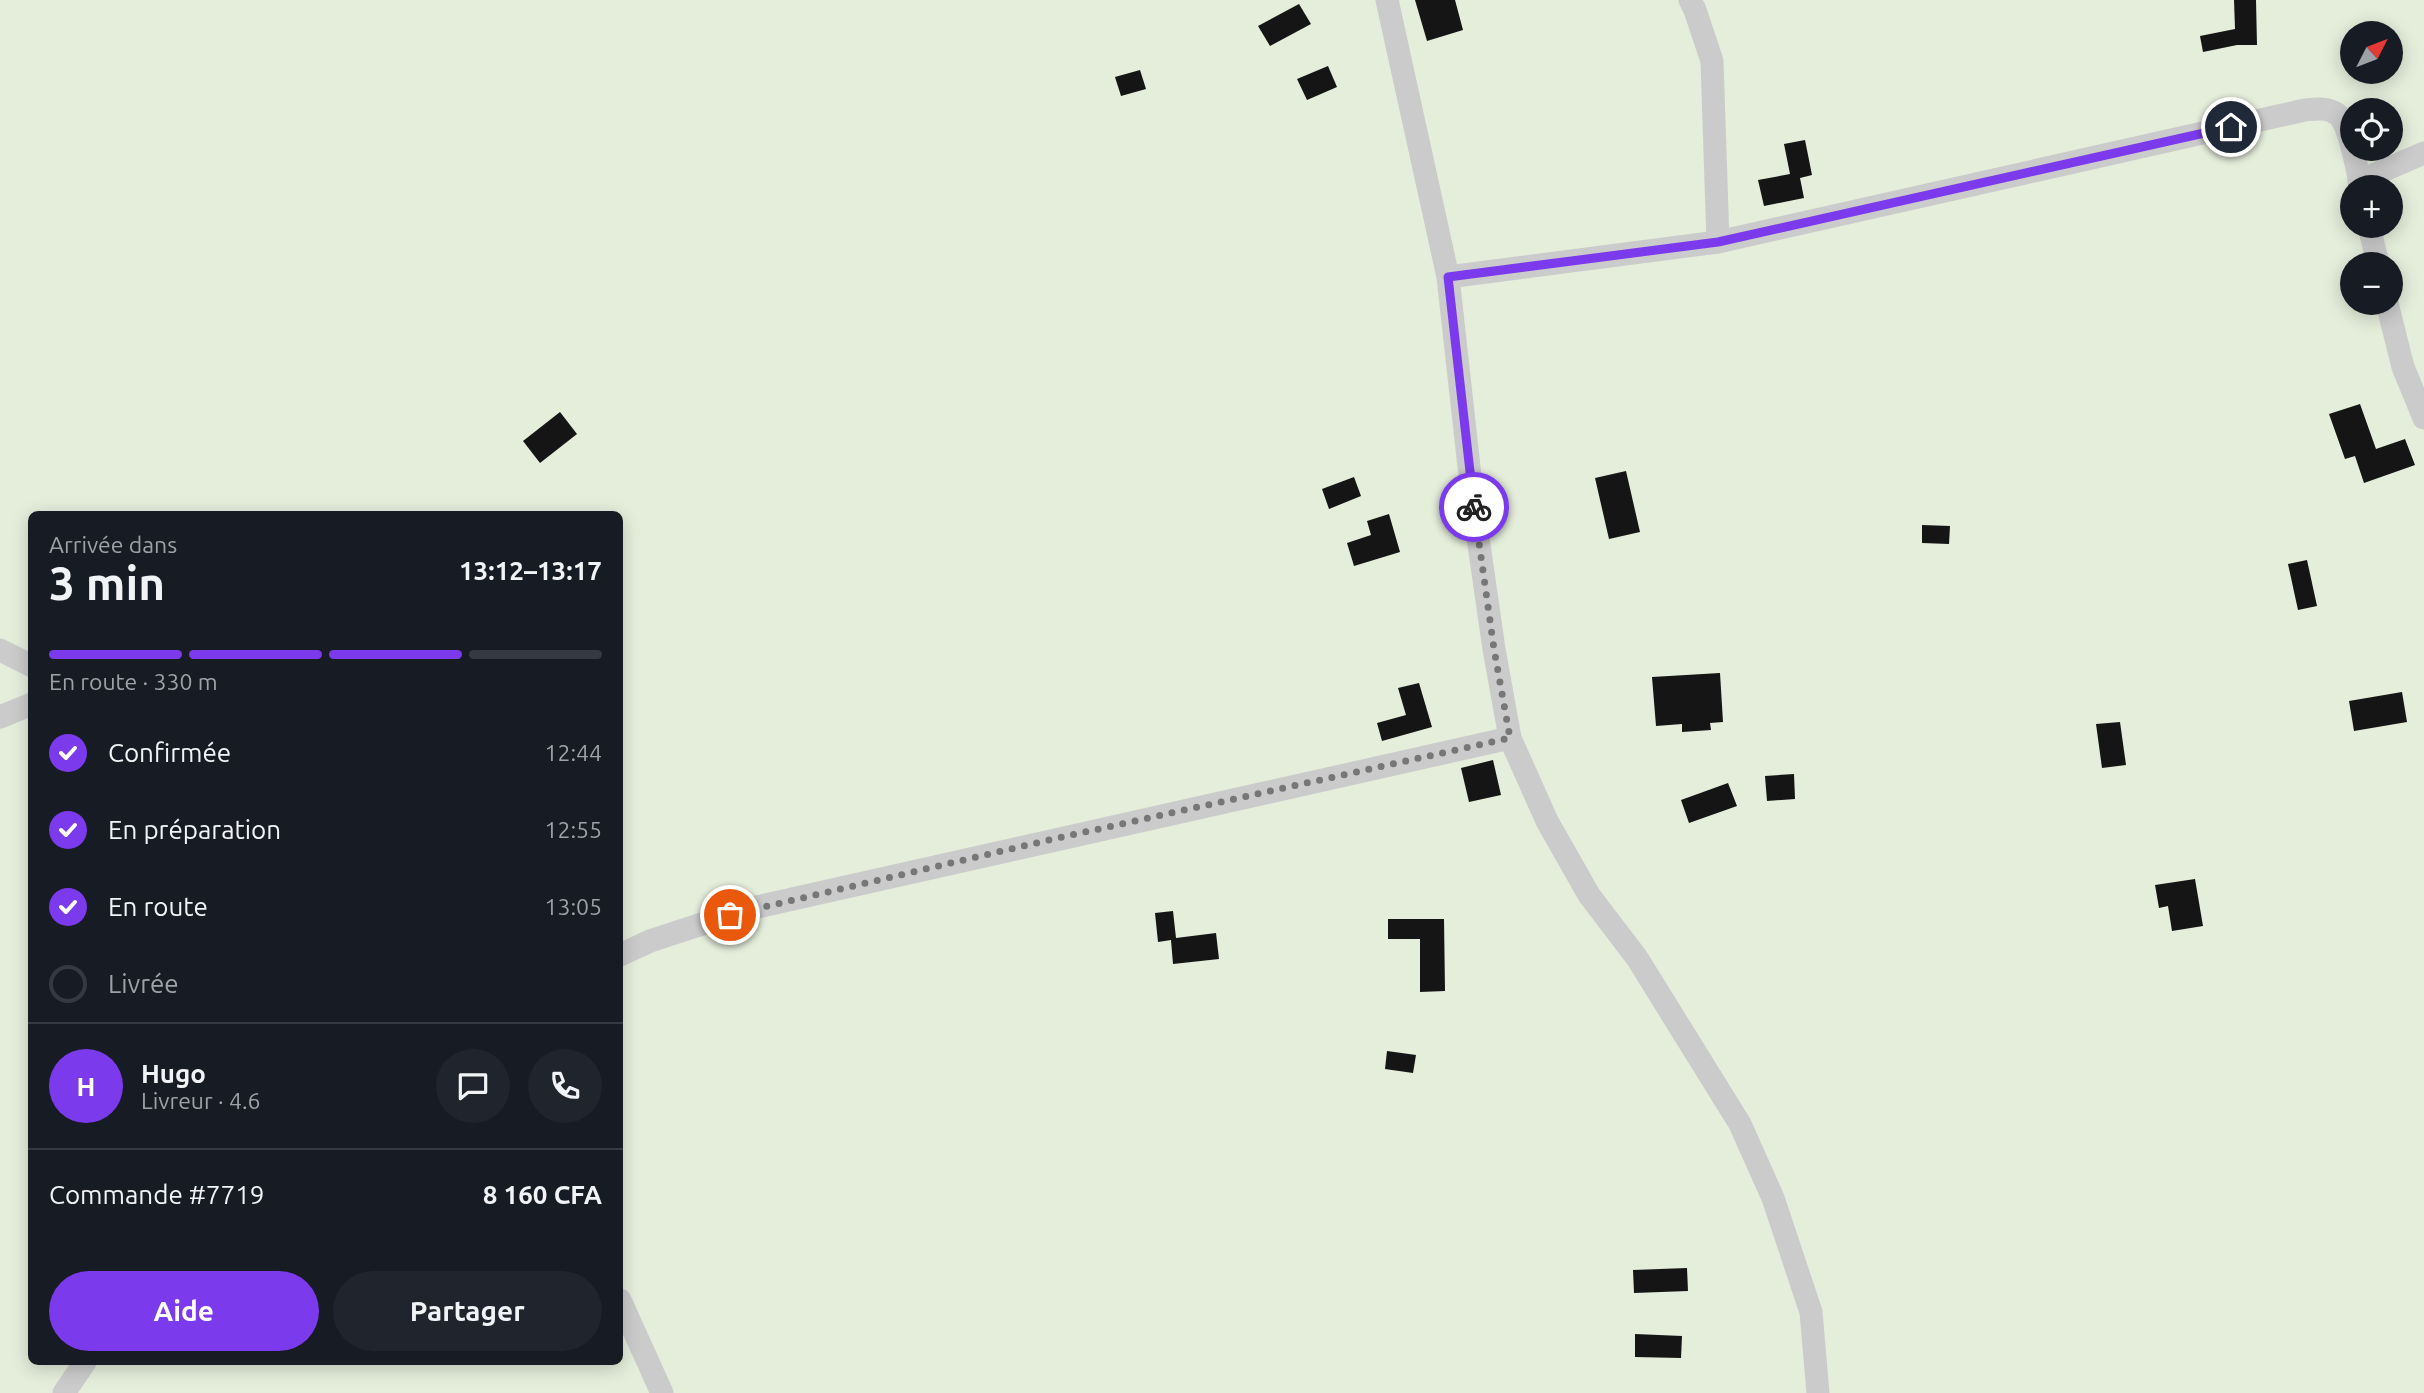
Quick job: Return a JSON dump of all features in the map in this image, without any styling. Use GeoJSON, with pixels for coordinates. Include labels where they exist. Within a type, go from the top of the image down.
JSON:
{"type":"FeatureCollection","features":[{"type":"Feature","properties":{"kind":"street"},"geometry":{"type":"LineString","coordinates":[[1387,0],[1448,277],[1473,503],[1510,738],[1547,821],[1589,895],[1637,958],[1740,1124],[1773,1198],[1811,1312],[1818,1393]]}},
{"type":"Feature","properties":{"kind":"street"},"geometry":{"type":"LineString","coordinates":[[1690,0],[1712,61],[1718,242]]}},
{"type":"Feature","properties":{"kind":"street"},"geometry":{"type":"LineString","coordinates":[[1448,277],[1718,242],[2305,110],[2325,108],[2339,115],[2347,129],[2358,175]]}},
{"type":"Feature","properties":{"kind":"street"},"geometry":{"type":"LineString","coordinates":[[2379,175],[2424,153]]}},
{"type":"Feature","properties":{"kind":"street"},"geometry":{"type":"LineString","coordinates":[[2390,315],[2403,367],[2424,418]]}},
{"type":"Feature","properties":{"kind":"street"},"geometry":{"type":"LineString","coordinates":[[0,650],[28,664]]}},
{"type":"Feature","properties":{"kind":"street"},"geometry":{"type":"LineString","coordinates":[[0,718],[28,706]]}},
{"type":"Feature","properties":{"kind":"street"},"geometry":{"type":"LineString","coordinates":[[623,954],[748,909],[1510,738]]}},
{"type":"Feature","properties":{"kind":"street"},"geometry":{"type":"LineString","coordinates":[[623,1307],[662,1393]]}},
{"type":"Feature","properties":{"kind":"street"},"geometry":{"type":"LineString","coordinates":[[64,1393],[83,1365]]}},
{"type":"Feature","properties":{"kind":"green space"},"geometry":{"type":"Polygon","coordinates":[[[0,0],[2424,0],[2424,1393],[0,1393],[0,0]]]}},
{"type":"Feature","properties":{"kind":"building"},"geometry":{"type":"Polygon","coordinates":[[[1415,0],[1455,0],[1463,30],[1427,41],[1415,0]]]}},
{"type":"Feature","properties":{"kind":"building"},"geometry":{"type":"Polygon","coordinates":[[[2234,0],[2256,0],[2257,45],[2237,45],[2203,52],[2200,36],[2235,29],[2234,0]]]}},
{"type":"Feature","properties":{"kind":"building"},"geometry":{"type":"Polygon","coordinates":[[[1299,4],[1311,24],[1270,46],[1258,26],[1299,4]]]}},
{"type":"Feature","properties":{"kind":"building"},"geometry":{"type":"Polygon","coordinates":[[[1328,66],[1337,87],[1307,100],[1297,79],[1328,66]]]}},
{"type":"Feature","properties":{"kind":"building"},"geometry":{"type":"Polygon","coordinates":[[[1140,70],[1146,89],[1121,96],[1115,77],[1140,70]]]}},
{"type":"Feature","properties":{"kind":"building"},"geometry":{"type":"Polygon","coordinates":[[[1805,140],[1812,175],[1800,178],[1804,198],[1764,206],[1758,180],[1790,174],[1784,144],[1805,140]]]}},
{"type":"Feature","properties":{"kind":"building"},"geometry":{"type":"Polygon","coordinates":[[[2360,404],[2376,449],[2405,439],[2415,465],[2364,483],[2355,456],[2345,459],[2329,414],[2360,404]]]}},
{"type":"Feature","properties":{"kind":"building"},"geometry":{"type":"Polygon","coordinates":[[[560,412],[577,434],[540,463],[523,441],[560,412]]]}},
{"type":"Feature","properties":{"kind":"building"},"geometry":{"type":"Polygon","coordinates":[[[1626,471],[1640,532],[1609,539],[1595,478],[1626,471]]]}},
{"type":"Feature","properties":{"kind":"building"},"geometry":{"type":"Polygon","coordinates":[[[1354,477],[1361,496],[1329,509],[1322,489],[1354,477]]]}},
{"type":"Feature","properties":{"kind":"building"},"geometry":{"type":"Polygon","coordinates":[[[1389,514],[1400,552],[1354,566],[1347,543],[1371,535],[1367,521],[1389,514]]]}},
{"type":"Feature","properties":{"kind":"building"},"geometry":{"type":"Polygon","coordinates":[[[1922,525],[1950,526],[1949,544],[1922,543],[1922,525]]]}},
{"type":"Feature","properties":{"kind":"building"},"geometry":{"type":"Polygon","coordinates":[[[2307,560],[2317,606],[2298,610],[2288,564],[2307,560]]]}},
{"type":"Feature","properties":{"kind":"building"},"geometry":{"type":"Polygon","coordinates":[[[1720,673],[1723,722],[1710,723],[1711,730],[1682,732],[1682,724],[1656,726],[1652,677],[1720,673]]]}},
{"type":"Feature","properties":{"kind":"building"},"geometry":{"type":"Polygon","coordinates":[[[1419,683],[1432,727],[1382,741],[1377,723],[1406,715],[1398,688],[1419,683]]]}},
{"type":"Feature","properties":{"kind":"building"},"geometry":{"type":"Polygon","coordinates":[[[2402,692],[2407,722],[2354,731],[2349,701],[2402,692]]]}},
{"type":"Feature","properties":{"kind":"building"},"geometry":{"type":"Polygon","coordinates":[[[2120,722],[2126,765],[2102,768],[2096,724],[2120,722]]]}},
{"type":"Feature","properties":{"kind":"building"},"geometry":{"type":"Polygon","coordinates":[[[1493,760],[1501,795],[1469,802],[1461,768],[1493,760]]]}},
{"type":"Feature","properties":{"kind":"building"},"geometry":{"type":"Polygon","coordinates":[[[1794,774],[1795,799],[1767,801],[1765,776],[1794,774]]]}},
{"type":"Feature","properties":{"kind":"building"},"geometry":{"type":"Polygon","coordinates":[[[1728,783],[1737,806],[1689,823],[1681,800],[1728,783]]]}},
{"type":"Feature","properties":{"kind":"building"},"geometry":{"type":"Polygon","coordinates":[[[2195,879],[2203,926],[2172,931],[2168,906],[2159,908],[2155,885],[2195,879]]]}},
{"type":"Feature","properties":{"kind":"building"},"geometry":{"type":"Polygon","coordinates":[[[1173,911],[1176,938],[1216,933],[1219,959],[1173,964],[1171,940],[1158,942],[1155,913],[1173,911]]]}},
{"type":"Feature","properties":{"kind":"building"},"geometry":{"type":"Polygon","coordinates":[[[1388,919],[1444,919],[1445,991],[1420,992],[1420,939],[1388,939],[1388,919]]]}},
{"type":"Feature","properties":{"kind":"building"},"geometry":{"type":"Polygon","coordinates":[[[1387,1051],[1416,1055],[1413,1073],[1385,1069],[1387,1051]]]}},
{"type":"Feature","properties":{"kind":"building"},"geometry":{"type":"Polygon","coordinates":[[[1687,1268],[1688,1291],[1634,1293],[1633,1270],[1687,1268]]]}},
{"type":"Feature","properties":{"kind":"building"},"geometry":{"type":"Polygon","coordinates":[[[1635,1334],[1682,1336],[1681,1358],[1635,1357],[1635,1334]]]}},
{"type":"Feature","properties":{"kind":"way so far"},"geometry":{"type":"LineString","coordinates":[[730,915],[1049,840],[1510,738],[1494,649],[1474,507]]}},
{"type":"Feature","properties":{"kind":"route"},"geometry":{"type":"LineString","coordinates":[[1474,507],[1448,277],[1718,242],[2231,127]]}}]}
